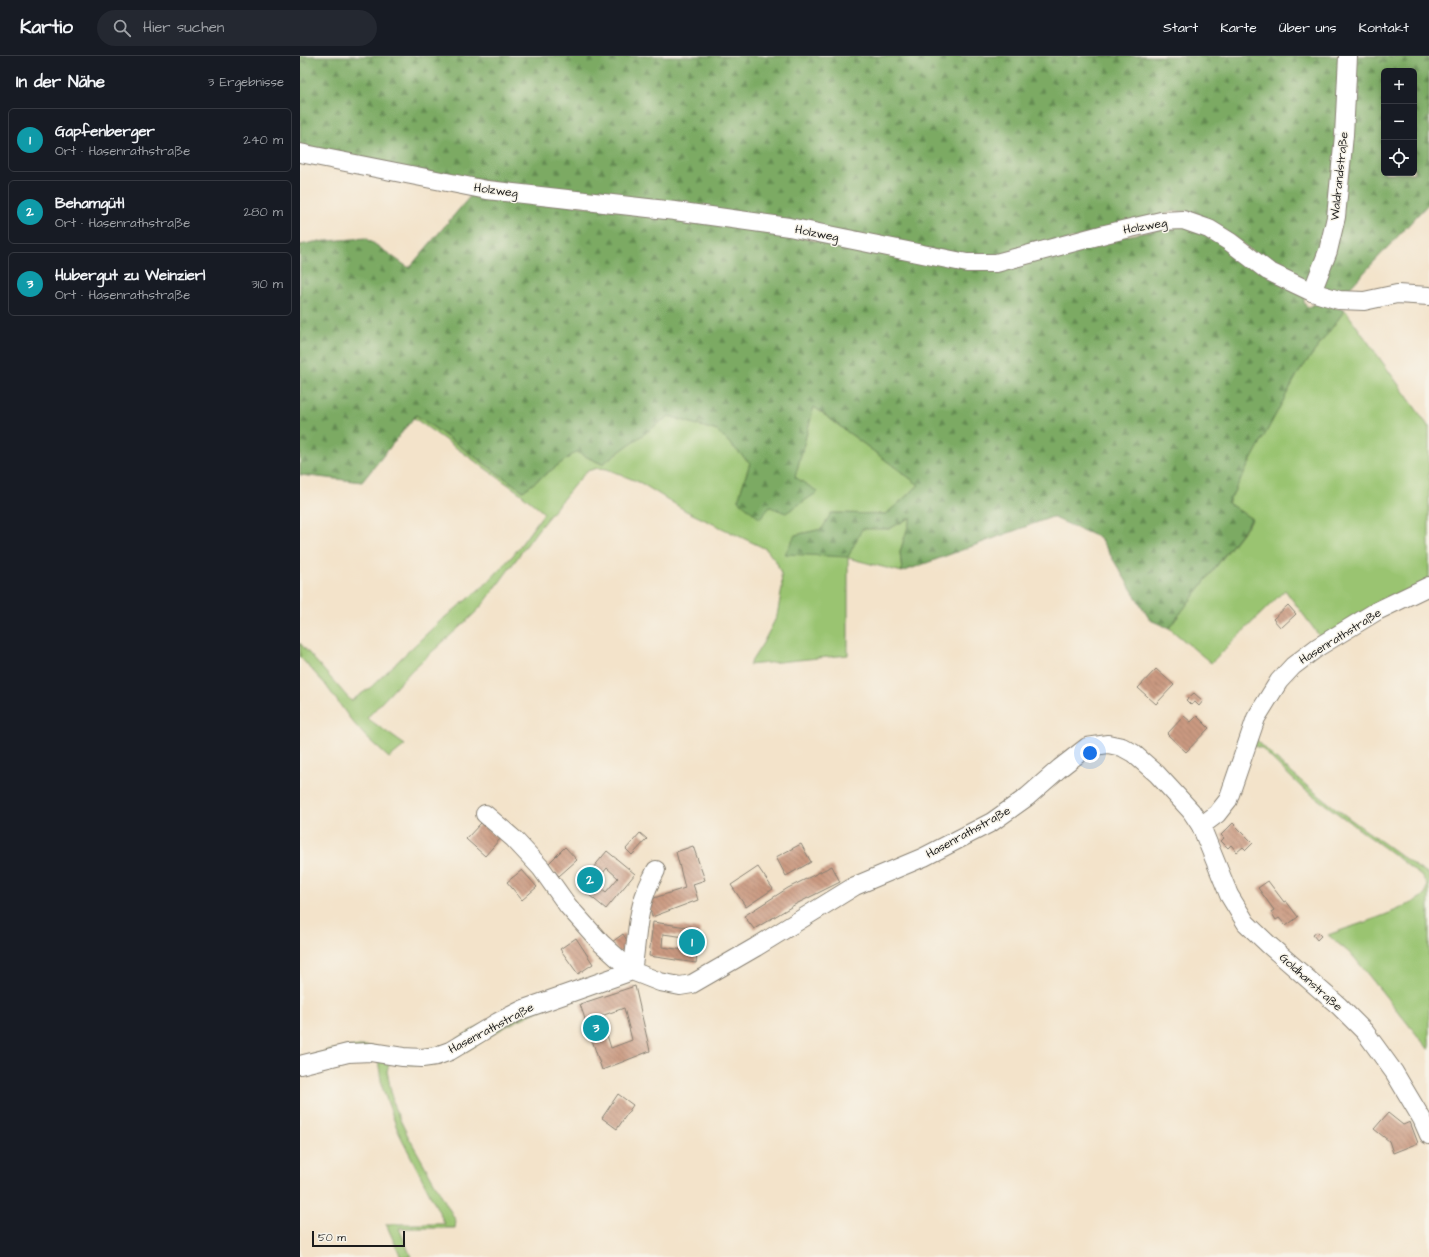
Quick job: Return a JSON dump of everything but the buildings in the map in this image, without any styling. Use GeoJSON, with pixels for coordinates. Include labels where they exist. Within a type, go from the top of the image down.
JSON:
{"type":"FeatureCollection","features":[{"type":"Feature","properties":{"kind":"street","name":"Waldrandstraße"},"geometry":{"type":"LineString","coordinates":[[1312,292],[1328,251],[1336,217],[1344,135],[1348,56]]}},
{"type":"Feature","properties":{"kind":"street","name":"Holzweg"},"geometry":{"type":"LineString","coordinates":[[300,153],[487,190],[675,211],[789,227],[967,263],[996,263],[1112,232],[1161,222],[1183,220],[1210,229],[1268,270],[1312,292]]}},
{"type":"Feature","properties":{"kind":"street"},"geometry":{"type":"LineString","coordinates":[[1312,292],[1339,300],[1364,302],[1397,294],[1429,296]]}},
{"type":"Feature","properties":{"kind":"street","name":"Hasenrathstraße"},"geometry":{"type":"LineString","coordinates":[[485,814],[514,839],[541,868],[568,906],[601,943],[632,971],[660,982],[680,986],[692,984],[856,886],[924,857],[992,822],[1028,797],[1060,768],[1087,747],[1108,744],[1122,747],[1133,753],[1158,774],[1192,811],[1201,826],[1217,814],[1228,800],[1256,718],[1279,681],[1293,666],[1318,647],[1377,612],[1429,586]]}},
{"type":"Feature","properties":{"kind":"street","name":"Goldhanstraße"},"geometry":{"type":"LineString","coordinates":[[1201,826],[1229,895],[1246,922],[1269,945],[1339,1006],[1365,1032],[1394,1072],[1422,1119],[1429,1135]]}},
{"type":"Feature","properties":{"kind":"street"},"geometry":{"type":"LineString","coordinates":[[632,971],[642,905],[656,870]]}},
{"type":"Feature","properties":{"kind":"street","name":"Hasenrathstraße"},"geometry":{"type":"LineString","coordinates":[[300,1065],[348,1053],[371,1052],[416,1057],[436,1056],[450,1051],[498,1022],[524,1009],[632,971]]}},
{"type":"Feature","properties":{"kind":"green space"},"geometry":{"type":"Polygon","coordinates":[[[300,56],[1343,56],[1331,217],[1311,279],[1302,282],[1273,267],[1223,229],[1188,211],[1173,212],[994,259],[400,168],[300,145],[300,56]]]}},
{"type":"Feature","properties":{"kind":"green space"},"geometry":{"type":"Polygon","coordinates":[[[1354,56],[1429,56],[1429,203],[1345,293],[1324,290],[1320,285],[1354,56]]]}},
{"type":"Feature","properties":{"kind":"green space"},"geometry":{"type":"Polygon","coordinates":[[[472,194],[673,216],[969,267],[1182,225],[1199,230],[1304,294],[1304,302],[1308,308],[1316,303],[1345,310],[1297,375],[1228,503],[1252,519],[1169,628],[1150,620],[1100,538],[1052,517],[902,572],[900,552],[911,517],[889,529],[862,529],[848,557],[785,554],[795,535],[822,529],[831,513],[886,514],[919,485],[814,407],[795,477],[818,492],[786,513],[770,507],[760,519],[738,500],[750,463],[717,431],[669,416],[602,464],[576,452],[523,491],[416,415],[362,482],[300,475],[300,245],[314,242],[366,238],[409,268],[472,194]]]}},
{"type":"Feature","properties":{"kind":"green space"},"geometry":{"type":"Polygon","coordinates":[[[1345,310],[1429,427],[1429,591],[1323,641],[1285,590],[1211,663],[1169,628],[1252,520],[1228,503],[1297,375],[1345,310]]]}},
{"type":"Feature","properties":{"kind":"green space"},"geometry":{"type":"Polygon","coordinates":[[[814,407],[919,485],[886,514],[832,513],[822,529],[795,535],[862,528],[889,529],[911,517],[900,552],[902,572],[848,558],[848,655],[749,665],[763,643],[777,616],[782,588],[781,574],[777,563],[766,549],[686,511],[641,483],[607,469],[598,468],[587,471],[575,484],[537,531],[485,602],[474,614],[412,670],[367,718],[405,745],[389,758],[366,737],[351,720],[325,684],[300,657],[300,643],[351,701],[371,687],[439,622],[487,583],[514,554],[544,513],[520,493],[414,418],[416,415],[523,491],[576,452],[602,464],[669,416],[717,431],[750,463],[738,500],[770,506],[817,492],[795,477],[814,407]]]}},
{"type":"Feature","properties":{"kind":"green space"},"geometry":{"type":"Polygon","coordinates":[[[1253,736],[1271,755],[1310,789],[1429,875],[1429,1050],[1353,956],[1328,935],[1378,918],[1414,902],[1425,895],[1427,885],[1421,876],[1397,857],[1300,786],[1261,748],[1250,745],[1253,736]]]}},
{"type":"Feature","properties":{"kind":"green space"},"geometry":{"type":"Polygon","coordinates":[[[553,992],[554,1004],[508,1026],[452,1058],[431,1064],[390,1062],[387,1071],[394,1107],[408,1136],[456,1221],[455,1228],[399,1228],[411,1257],[401,1257],[386,1224],[445,1224],[398,1131],[382,1087],[378,1059],[335,1063],[300,1072],[300,1059],[347,1047],[366,1046],[405,1051],[431,1051],[449,1044],[486,1022],[519,1005],[553,992]]]}},
{"type":"Feature","properties":{"kind":"place","name":"Behamgütl"},"geometry":{"type":"Point","coordinates":[590,880]}},
{"type":"Feature","properties":{"kind":"place","name":"Gapfenberger"},"geometry":{"type":"Point","coordinates":[692,942]}},
{"type":"Feature","properties":{"kind":"place","name":"Hubergut zu Weinzierl"},"geometry":{"type":"Point","coordinates":[596,1028]}}]}
